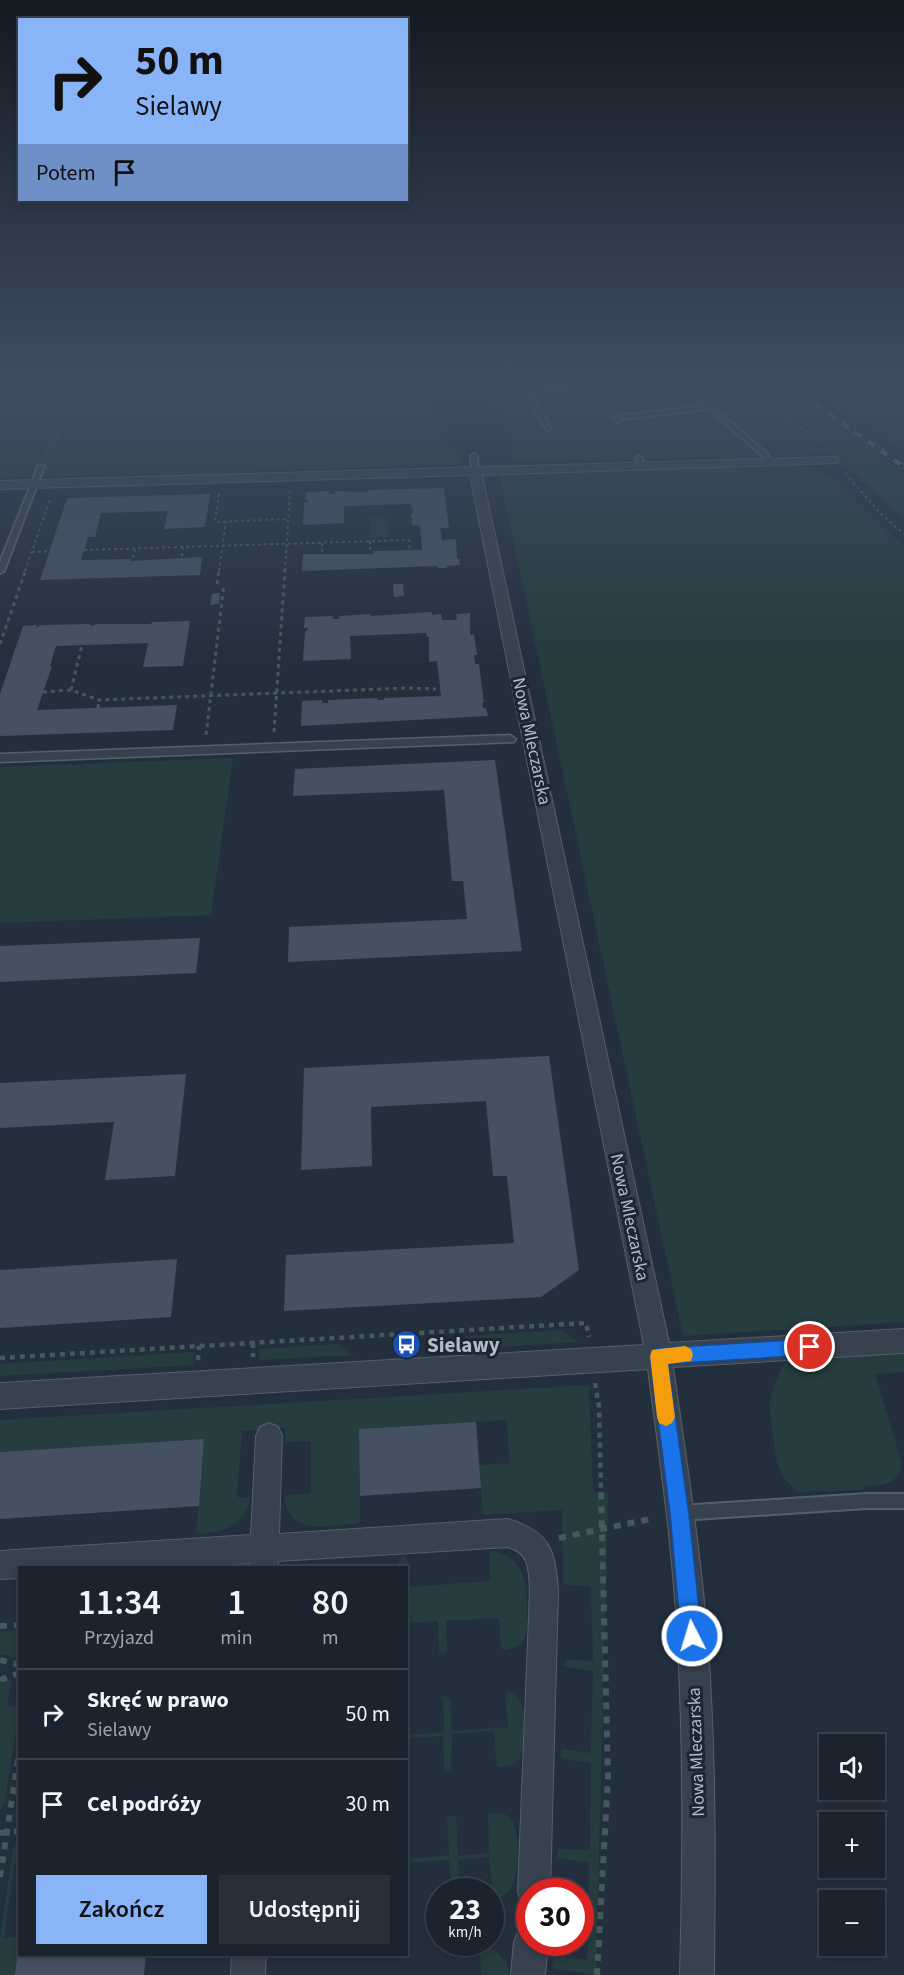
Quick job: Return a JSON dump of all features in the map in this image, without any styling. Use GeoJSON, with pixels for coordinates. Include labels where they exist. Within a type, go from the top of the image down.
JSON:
{"type":"FeatureCollection","features":[{"type":"Feature","properties":{"kind":"street"},"geometry":{"type":"LineString","coordinates":[[0,484],[402,473]]}},
{"type":"Feature","properties":{"kind":"street","name":"Nowa Mleczarska"},"geometry":{"type":"LineString","coordinates":[[475,473],[659,1356],[680,1514],[693,1648],[699,1866],[697,1975]]}},
{"type":"Feature","properties":{"kind":"street"},"geometry":{"type":"LineString","coordinates":[[0,758],[510,739]]}},
{"type":"Feature","properties":{"kind":"street"},"geometry":{"type":"LineString","coordinates":[[0,1396],[904,1341]]}},
{"type":"Feature","properties":{"kind":"street"},"geometry":{"type":"LineString","coordinates":[[264,1557],[269,1436]]}},
{"type":"Feature","properties":{"kind":"street"},"geometry":{"type":"LineString","coordinates":[[0,1565],[264,1557],[508,1533],[525,1537],[536,1546],[541,1559],[544,1591],[534,1878]]}},
{"type":"Feature","properties":{"kind":"street"},"geometry":{"type":"LineString","coordinates":[[248,1975],[249,1956]]}},
{"type":"Feature","properties":{"kind":"street"},"geometry":{"type":"LineString","coordinates":[[528,1975],[530,1956]]}},
{"type":"Feature","properties":{"kind":"lane"},"geometry":{"type":"LineString","coordinates":[[0,571],[39,473]]}},
{"type":"Feature","properties":{"kind":"lane"},"geometry":{"type":"LineString","coordinates":[[680,1514],[867,1501],[904,1501]]}},
{"type":"Feature","properties":{"kind":"path"},"geometry":{"type":"LineString","coordinates":[[846,473],[880,513],[904,534]]}},
{"type":"Feature","properties":{"kind":"path"},"geometry":{"type":"LineString","coordinates":[[273,748],[290,484]]}},
{"type":"Feature","properties":{"kind":"path"},"geometry":{"type":"LineString","coordinates":[[220,486],[215,522],[288,519]]}},
{"type":"Feature","properties":{"kind":"path"},"geometry":{"type":"LineString","coordinates":[[0,644],[50,496]]}},
{"type":"Feature","properties":{"kind":"path"},"geometry":{"type":"LineString","coordinates":[[217,584],[226,521]]}},
{"type":"Feature","properties":{"kind":"path"},"geometry":{"type":"LineString","coordinates":[[898,529],[904,528]]}},
{"type":"Feature","properties":{"kind":"path"},"geometry":{"type":"LineString","coordinates":[[84,550],[409,540],[410,549]]}},
{"type":"Feature","properties":{"kind":"path"},"geometry":{"type":"LineString","coordinates":[[370,541],[370,551]]}},
{"type":"Feature","properties":{"kind":"path"},"geometry":{"type":"LineString","coordinates":[[322,543],[322,552]]}},
{"type":"Feature","properties":{"kind":"path"},"geometry":{"type":"LineString","coordinates":[[182,556],[183,547]]}},
{"type":"Feature","properties":{"kind":"path"},"geometry":{"type":"LineString","coordinates":[[133,558],[135,549]]}},
{"type":"Feature","properties":{"kind":"path"},"geometry":{"type":"LineString","coordinates":[[32,552],[50,551]]}},
{"type":"Feature","properties":{"kind":"path"},"geometry":{"type":"LineString","coordinates":[[204,750],[224,584]]}},
{"type":"Feature","properties":{"kind":"path"},"geometry":{"type":"LineString","coordinates":[[70,690],[82,645]]}},
{"type":"Feature","properties":{"kind":"path"},"geometry":{"type":"LineString","coordinates":[[43,692],[70,690],[99,700],[406,688],[436,689]]}},
{"type":"Feature","properties":{"kind":"path"},"geometry":{"type":"LineString","coordinates":[[98,708],[99,700]]}},
{"type":"Feature","properties":{"kind":"path"},"geometry":{"type":"LineString","coordinates":[[0,1358],[586,1323],[599,1407],[608,1777],[597,1975]]}},
{"type":"Feature","properties":{"kind":"path"},"geometry":{"type":"LineString","coordinates":[[253,1361],[254,1343]]}},
{"type":"Feature","properties":{"kind":"path"},"geometry":{"type":"LineString","coordinates":[[197,1365],[198,1346]]}},
{"type":"Feature","properties":{"kind":"path"},"geometry":{"type":"LineString","coordinates":[[536,1546],[563,1536],[680,1514]]}},
{"type":"Feature","properties":{"kind":"path"},"geometry":{"type":"LineString","coordinates":[[0,1626],[18,1625]]}},
{"type":"Feature","properties":{"kind":"path"},"geometry":{"type":"LineString","coordinates":[[0,1660],[18,1664]]}},
{"type":"Feature","properties":{"kind":"path"},"geometry":{"type":"LineString","coordinates":[[0,1680],[18,1674]]}},
{"type":"Feature","properties":{"kind":"path"},"geometry":{"type":"LineString","coordinates":[[0,1874],[3,1833],[18,1757]]}},
{"type":"Feature","properties":{"kind":"path"},"geometry":{"type":"LineString","coordinates":[[3,1833],[18,1831]]}},
{"type":"Feature","properties":{"kind":"green space"},"geometry":{"type":"Polygon","coordinates":[[[0,473],[205,473],[0,477],[0,473]]]}},
{"type":"Feature","properties":{"kind":"green space"},"geometry":{"type":"Polygon","coordinates":[[[208,473],[219,473],[76,479],[76,477],[208,473]]]}},
{"type":"Feature","properties":{"kind":"green space"},"geometry":{"type":"Polygon","coordinates":[[[822,473],[837,481],[904,545],[904,1322],[683,1336],[499,474],[822,473]]]}},
{"type":"Feature","properties":{"kind":"green space"},"geometry":{"type":"Polygon","coordinates":[[[854,473],[904,473],[904,518],[854,473]]]}},
{"type":"Feature","properties":{"kind":"green space"},"geometry":{"type":"Polygon","coordinates":[[[214,482],[219,485],[67,489],[72,486],[214,482]]]}},
{"type":"Feature","properties":{"kind":"green space"},"geometry":{"type":"Polygon","coordinates":[[[386,516],[389,537],[371,538],[370,517],[386,516]]]}},
{"type":"Feature","properties":{"kind":"green space"},"geometry":{"type":"Polygon","coordinates":[[[233,758],[211,915],[0,923],[0,767],[233,758]]]}},
{"type":"Feature","properties":{"kind":"green space"},"geometry":{"type":"Polygon","coordinates":[[[562,1330],[578,1342],[456,1350],[466,1336],[562,1330]]]}},
{"type":"Feature","properties":{"kind":"green space"},"geometry":{"type":"Polygon","coordinates":[[[338,1344],[353,1355],[259,1360],[259,1349],[338,1344]]]}},
{"type":"Feature","properties":{"kind":"green space"},"geometry":{"type":"Polygon","coordinates":[[[194,1352],[193,1365],[0,1376],[0,1364],[194,1352]]]}},
{"type":"Feature","properties":{"kind":"green space"},"geometry":{"type":"Polygon","coordinates":[[[904,1354],[904,1372],[875,1374],[902,1463],[897,1476],[883,1484],[863,1486],[864,1490],[798,1492],[784,1479],[777,1463],[769,1406],[774,1385],[785,1361],[904,1354]]]}},
{"type":"Feature","properties":{"kind":"green space"},"geometry":{"type":"Polygon","coordinates":[[[589,1385],[593,1492],[608,1493],[596,1975],[555,1969],[552,1966],[556,1956],[587,1960],[587,1956],[594,1956],[594,1878],[589,1878],[589,1863],[558,1858],[557,1849],[590,1850],[591,1763],[562,1759],[560,1756],[562,1749],[591,1753],[593,1671],[563,1666],[566,1660],[593,1661],[591,1587],[563,1584],[562,1510],[483,1515],[479,1465],[510,1463],[506,1420],[360,1429],[360,1523],[324,1526],[302,1524],[293,1518],[287,1509],[284,1496],[311,1493],[311,1441],[286,1442],[285,1428],[242,1431],[237,1497],[250,1498],[248,1508],[238,1522],[231,1526],[223,1530],[196,1535],[204,1439],[0,1452],[0,1420],[589,1385]]]}},
{"type":"Feature","properties":{"kind":"green space"},"geometry":{"type":"Polygon","coordinates":[[[490,1550],[510,1558],[521,1571],[527,1599],[527,1632],[525,1639],[517,1647],[504,1650],[501,1647],[499,1618],[446,1621],[447,1651],[442,1654],[439,1651],[438,1621],[408,1623],[408,1573],[409,1587],[490,1581],[490,1550]]]}},
{"type":"Feature","properties":{"kind":"green space"},"geometry":{"type":"Polygon","coordinates":[[[405,1556],[408,1566],[399,1566],[399,1558],[405,1556]]]}},
{"type":"Feature","properties":{"kind":"green space"},"geometry":{"type":"Polygon","coordinates":[[[18,1630],[18,1658],[0,1654],[0,1632],[18,1630]]]}},
{"type":"Feature","properties":{"kind":"green space"},"geometry":{"type":"Polygon","coordinates":[[[11,1679],[7,1707],[18,1706],[18,1717],[5,1801],[0,1811],[0,1684],[11,1679]]]}},
{"type":"Feature","properties":{"kind":"green space"},"geometry":{"type":"Polygon","coordinates":[[[507,1692],[515,1695],[520,1701],[525,1721],[522,1752],[519,1759],[512,1765],[497,1766],[494,1731],[452,1734],[451,1771],[444,1768],[443,1736],[408,1738],[408,1735],[444,1732],[443,1696],[450,1698],[452,1731],[508,1727],[505,1694],[507,1692]]]}},
{"type":"Feature","properties":{"kind":"green space"},"geometry":{"type":"Polygon","coordinates":[[[488,1813],[500,1813],[510,1818],[517,1837],[517,1866],[509,1890],[504,1894],[504,1878],[491,1878],[489,1857],[458,1860],[459,1878],[450,1878],[449,1860],[408,1863],[408,1859],[449,1855],[447,1818],[449,1816],[456,1818],[458,1856],[489,1853],[488,1813]]]}},
{"type":"Feature","properties":{"kind":"green space"},"geometry":{"type":"Polygon","coordinates":[[[18,1840],[18,1863],[14,1864],[4,1938],[18,1936],[15,1975],[0,1975],[0,1939],[13,1849],[18,1840]]]}},
{"type":"Feature","properties":{"kind":"green space"},"geometry":{"type":"Polygon","coordinates":[[[480,1956],[500,1956],[506,1962],[510,1975],[481,1975],[480,1956]]]}},
{"type":"Feature","properties":{"kind":"building"},"geometry":{"type":"Polygon","coordinates":[[[444,488],[449,528],[440,528],[442,540],[456,539],[457,559],[460,565],[447,566],[447,568],[437,566],[302,571],[303,554],[373,554],[373,551],[422,550],[420,525],[412,525],[411,513],[414,513],[410,504],[344,506],[344,523],[303,525],[304,503],[308,502],[305,500],[306,492],[329,491],[329,494],[335,494],[335,491],[367,492],[367,490],[444,488]]]}},
{"type":"Feature","properties":{"kind":"building"},"geometry":{"type":"Polygon","coordinates":[[[210,494],[205,527],[164,529],[168,511],[101,513],[95,537],[88,537],[81,560],[131,559],[130,561],[202,557],[200,575],[40,580],[67,498],[210,494]]]}},
{"type":"Feature","properties":{"kind":"building"},"geometry":{"type":"Polygon","coordinates":[[[393,584],[403,584],[404,596],[394,597],[393,584]]]}},
{"type":"Feature","properties":{"kind":"building"},"geometry":{"type":"Polygon","coordinates":[[[220,593],[219,604],[210,605],[212,594],[220,593]]]}},
{"type":"Feature","properties":{"kind":"building"},"geometry":{"type":"Polygon","coordinates":[[[432,612],[432,615],[441,614],[442,620],[457,620],[456,614],[470,613],[470,635],[474,634],[477,655],[474,655],[475,664],[479,664],[484,703],[482,703],[488,716],[301,726],[302,701],[322,700],[322,703],[328,703],[328,700],[377,698],[377,700],[384,700],[384,698],[441,696],[437,661],[429,662],[429,637],[426,633],[350,636],[351,659],[303,661],[305,631],[308,628],[304,628],[305,617],[333,616],[333,619],[339,619],[339,616],[432,612]]]}},
{"type":"Feature","properties":{"kind":"building"},"geometry":{"type":"Polygon","coordinates":[[[190,621],[183,666],[143,667],[148,643],[56,646],[50,666],[52,666],[37,710],[177,705],[173,730],[0,736],[0,694],[23,626],[37,625],[36,628],[41,625],[90,624],[90,626],[190,621]]]}},
{"type":"Feature","properties":{"kind":"building"},"geometry":{"type":"Polygon","coordinates":[[[495,760],[522,951],[288,962],[289,927],[467,919],[463,881],[452,881],[444,790],[293,796],[295,769],[495,760]]]}},
{"type":"Feature","properties":{"kind":"building"},"geometry":{"type":"Polygon","coordinates":[[[200,938],[196,973],[0,982],[0,946],[200,938]]]}},
{"type":"Feature","properties":{"kind":"building"},"geometry":{"type":"Polygon","coordinates":[[[549,1056],[579,1270],[541,1297],[284,1311],[286,1255],[514,1243],[507,1176],[493,1176],[486,1101],[371,1107],[372,1166],[301,1170],[304,1068],[549,1056]]]}},
{"type":"Feature","properties":{"kind":"building"},"geometry":{"type":"Polygon","coordinates":[[[186,1074],[175,1176],[105,1180],[114,1122],[0,1128],[0,1083],[186,1074]]]}},
{"type":"Feature","properties":{"kind":"building"},"geometry":{"type":"Polygon","coordinates":[[[177,1259],[171,1317],[0,1328],[0,1270],[177,1259]]]}},
{"type":"Feature","properties":{"kind":"building"},"geometry":{"type":"Polygon","coordinates":[[[476,1422],[481,1488],[360,1496],[359,1429],[476,1422]]]}},
{"type":"Feature","properties":{"kind":"building"},"geometry":{"type":"Polygon","coordinates":[[[204,1439],[199,1506],[0,1519],[0,1452],[204,1439]]]}},
{"type":"Feature","properties":{"kind":"building"},"geometry":{"type":"Polygon","coordinates":[[[18,1948],[18,1956],[146,1956],[144,1975],[15,1975],[18,1948]]]}},
{"type":"Feature","properties":{"kind":"slow traffic"},"geometry":{"type":"LineString","coordinates":[[666,1417],[659,1356],[685,1355]]}},
{"type":"Feature","properties":{"kind":"place","name":"Sielawy"},"geometry":{"type":"Point","coordinates":[406,1345]}},
{"type":"Feature","properties":{"kind":"route"},"geometry":{"type":"LineString","coordinates":[[692,1636],[680,1514],[659,1356],[810,1347]]}}]}
